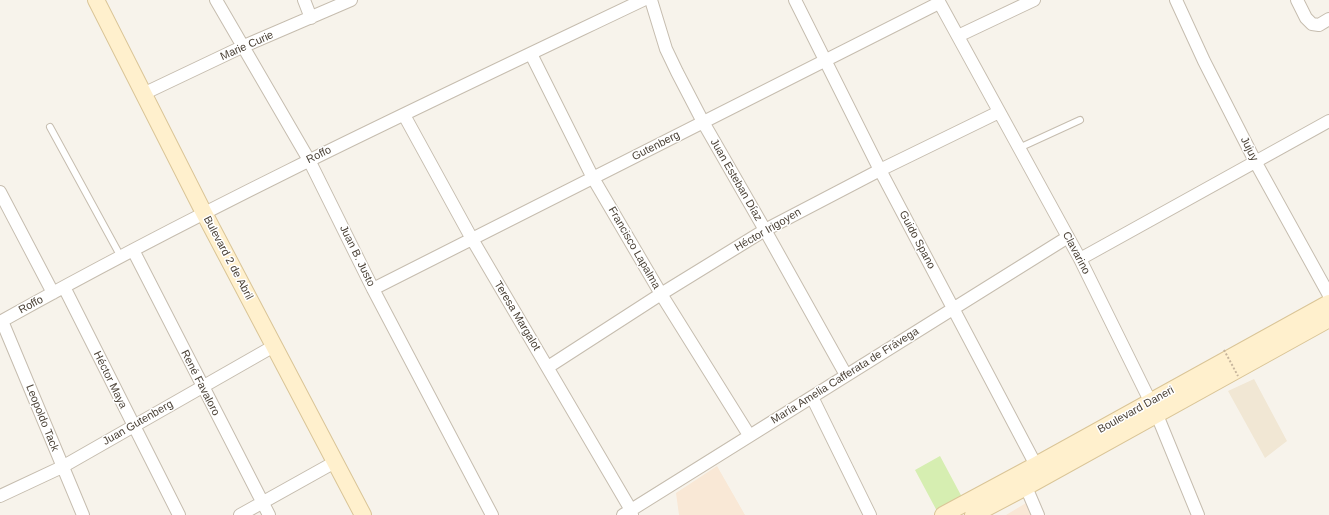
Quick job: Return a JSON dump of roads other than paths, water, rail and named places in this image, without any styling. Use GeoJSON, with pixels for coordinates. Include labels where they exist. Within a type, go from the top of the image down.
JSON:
{"type":"FeatureCollection","features":[{"type":"Feature","properties":{"kind":"main road","name":"Bulevard 2 de Abril"},"geometry":{"type":"LineString","coordinates":[[96,0],[204,213],[363,515]]}},
{"type":"Feature","properties":{"kind":"main road","name":"Boulevard Daneri"},"geometry":{"type":"LineString","coordinates":[[1288,334],[1329,303]]}},
{"type":"Feature","properties":{"kind":"main road","name":"Boulevard Daneri"},"geometry":{"type":"LineString","coordinates":[[942,515],[989,499],[1154,409],[1234,362],[1288,334],[1329,319]]}},
{"type":"Feature","properties":{"kind":"main road","name":"Boulevard Daneri"},"geometry":{"type":"LineString","coordinates":[[973,515],[989,499]]}},
{"type":"Feature","properties":{"kind":"street","name":"Juan B. Justo"},"geometry":{"type":"LineString","coordinates":[[216,0],[309,160],[373,289],[492,515]]}},
{"type":"Feature","properties":{"kind":"street"},"geometry":{"type":"LineString","coordinates":[[304,0],[311,18]]}},
{"type":"Feature","properties":{"kind":"street","name":"Marie Curie"},"geometry":{"type":"LineString","coordinates":[[144,94],[244,46],[351,0]]}},
{"type":"Feature","properties":{"kind":"street","name":"Roffo"},"geometry":{"type":"LineString","coordinates":[[1,321],[133,250],[309,160],[643,0]]}},
{"type":"Feature","properties":{"kind":"street","name":"Juan Esteban Díaz"},"geometry":{"type":"LineString","coordinates":[[651,0],[666,49],[677,72],[703,122],[846,375]]}},
{"type":"Feature","properties":{"kind":"street","name":"Guido Spano"},"geometry":{"type":"LineString","coordinates":[[795,0],[880,170],[1039,472]]}},
{"type":"Feature","properties":{"kind":"street"},"geometry":{"type":"LineString","coordinates":[[958,36],[1034,0]]}},
{"type":"Feature","properties":{"kind":"street","name":"Jujuy"},"geometry":{"type":"LineString","coordinates":[[1176,0],[1204,61],[1256,162],[1329,295]]}},
{"type":"Feature","properties":{"kind":"street"},"geometry":{"type":"LineString","coordinates":[[1297,0],[1306,18],[1312,24],[1319,24],[1329,19]]}},
{"type":"Feature","properties":{"kind":"street","name":"Gutenberg"},"geometry":{"type":"LineString","coordinates":[[373,289],[939,1]]}},
{"type":"Feature","properties":{"kind":"street","name":"Clavarino"},"geometry":{"type":"LineString","coordinates":[[939,1],[1080,259],[1154,409],[1198,515]]}},
{"type":"Feature","properties":{"kind":"street","name":"Francisco Lapalma"},"geometry":{"type":"LineString","coordinates":[[531,54],[593,178],[661,294],[749,435]]}},
{"type":"Feature","properties":{"kind":"street","name":"Héctor Irigoyen"},"geometry":{"type":"LineString","coordinates":[[548,367],[661,294],[765,230],[880,170],[999,112]]}},
{"type":"Feature","properties":{"kind":"street","name":"Teresa Margalot"},"geometry":{"type":"LineString","coordinates":[[404,115],[472,239],[548,367],[629,513]]}},
{"type":"Feature","properties":{"kind":"street"},"geometry":{"type":"LineString","coordinates":[[1080,259],[1329,121]]}},
{"type":"Feature","properties":{"kind":"street"},"geometry":{"type":"LineString","coordinates":[[0,192],[53,293]]}},
{"type":"Feature","properties":{"kind":"street","name":"María Amelia Cafferata de Frávega"},"geometry":{"type":"LineString","coordinates":[[629,513],[749,435],[1068,237]]}},
{"type":"Feature","properties":{"kind":"street","name":"René Favaloro"},"geometry":{"type":"LineString","coordinates":[[133,250],[269,515]]}},
{"type":"Feature","properties":{"kind":"street","name":"Héctor Maya"},"geometry":{"type":"LineString","coordinates":[[64,287],[179,515]]}},
{"type":"Feature","properties":{"kind":"street","name":"Leopoldo Tack"},"geometry":{"type":"LineString","coordinates":[[1,321],[83,515]]}},
{"type":"Feature","properties":{"kind":"street","name":"Juan Gutenberg"},"geometry":{"type":"LineString","coordinates":[[0,496],[62,467],[274,346]]}},
{"type":"Feature","properties":{"kind":"street"},"geometry":{"type":"LineString","coordinates":[[812,397],[870,515]]}},
{"type":"Feature","properties":{"kind":"street"},"geometry":{"type":"LineString","coordinates":[[240,515],[335,462]]}},
{"type":"Feature","properties":{"kind":"street"},"geometry":{"type":"LineString","coordinates":[[1023,481],[1038,515]]}},
{"type":"Feature","properties":{"kind":"lane"},"geometry":{"type":"LineString","coordinates":[[1019,148],[1080,120]]}},
{"type":"Feature","properties":{"kind":"lane"},"geometry":{"type":"LineString","coordinates":[[50,127],[121,257]]}}]}
